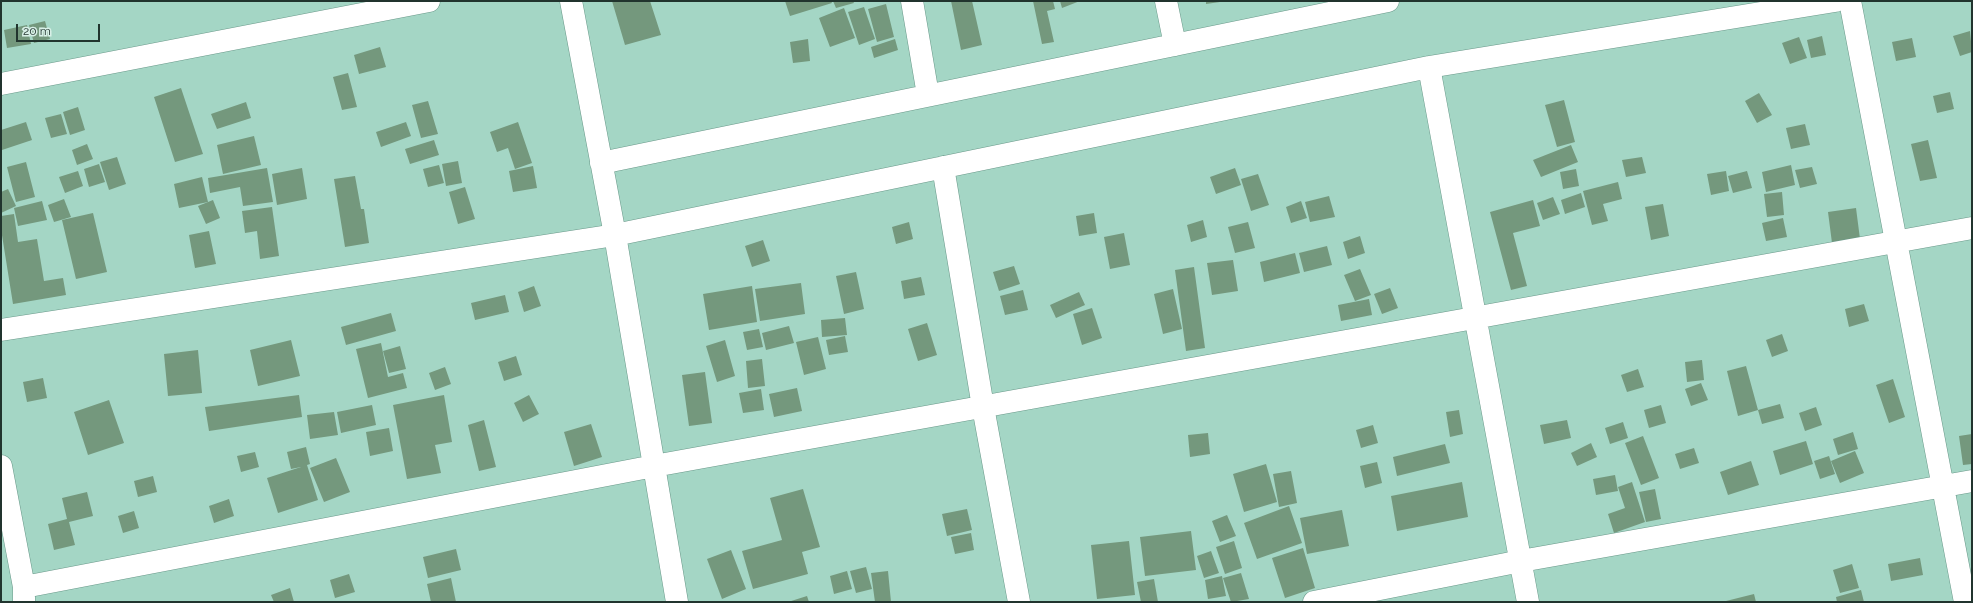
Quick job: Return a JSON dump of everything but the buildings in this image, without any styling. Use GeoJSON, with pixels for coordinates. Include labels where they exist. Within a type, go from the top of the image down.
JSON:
{"type":"FeatureCollection","features":[{"type":"Feature","properties":{"kind":"street"},"geometry":{"type":"LineString","coordinates":[[1,84],[429,1]]}},
{"type":"Feature","properties":{"kind":"street"},"geometry":{"type":"LineString","coordinates":[[571,1],[615,235],[677,602]]}},
{"type":"Feature","properties":{"kind":"street"},"geometry":{"type":"LineString","coordinates":[[912,1],[928,95]]}},
{"type":"Feature","properties":{"kind":"street"},"geometry":{"type":"LineString","coordinates":[[1166,1],[1175,45]]}},
{"type":"Feature","properties":{"kind":"street"},"geometry":{"type":"LineString","coordinates":[[601,163],[1388,1]]}},
{"type":"Feature","properties":{"kind":"street"},"geometry":{"type":"LineString","coordinates":[[1,330],[615,235],[1429,67],[1835,1]]}},
{"type":"Feature","properties":{"kind":"street"},"geometry":{"type":"LineString","coordinates":[[1850,1],[1965,602]]}},
{"type":"Feature","properties":{"kind":"street"},"geometry":{"type":"LineString","coordinates":[[1429,67],[1528,602]]}},
{"type":"Feature","properties":{"kind":"street"},"geometry":{"type":"LineString","coordinates":[[943,167],[982,407],[1019,602]]}},
{"type":"Feature","properties":{"kind":"street"},"geometry":{"type":"LineString","coordinates":[[1,466],[24,594],[654,466],[1972,228]]}},
{"type":"Feature","properties":{"kind":"street"},"geometry":{"type":"LineString","coordinates":[[1314,602],[1521,562],[1972,481]]}}]}
